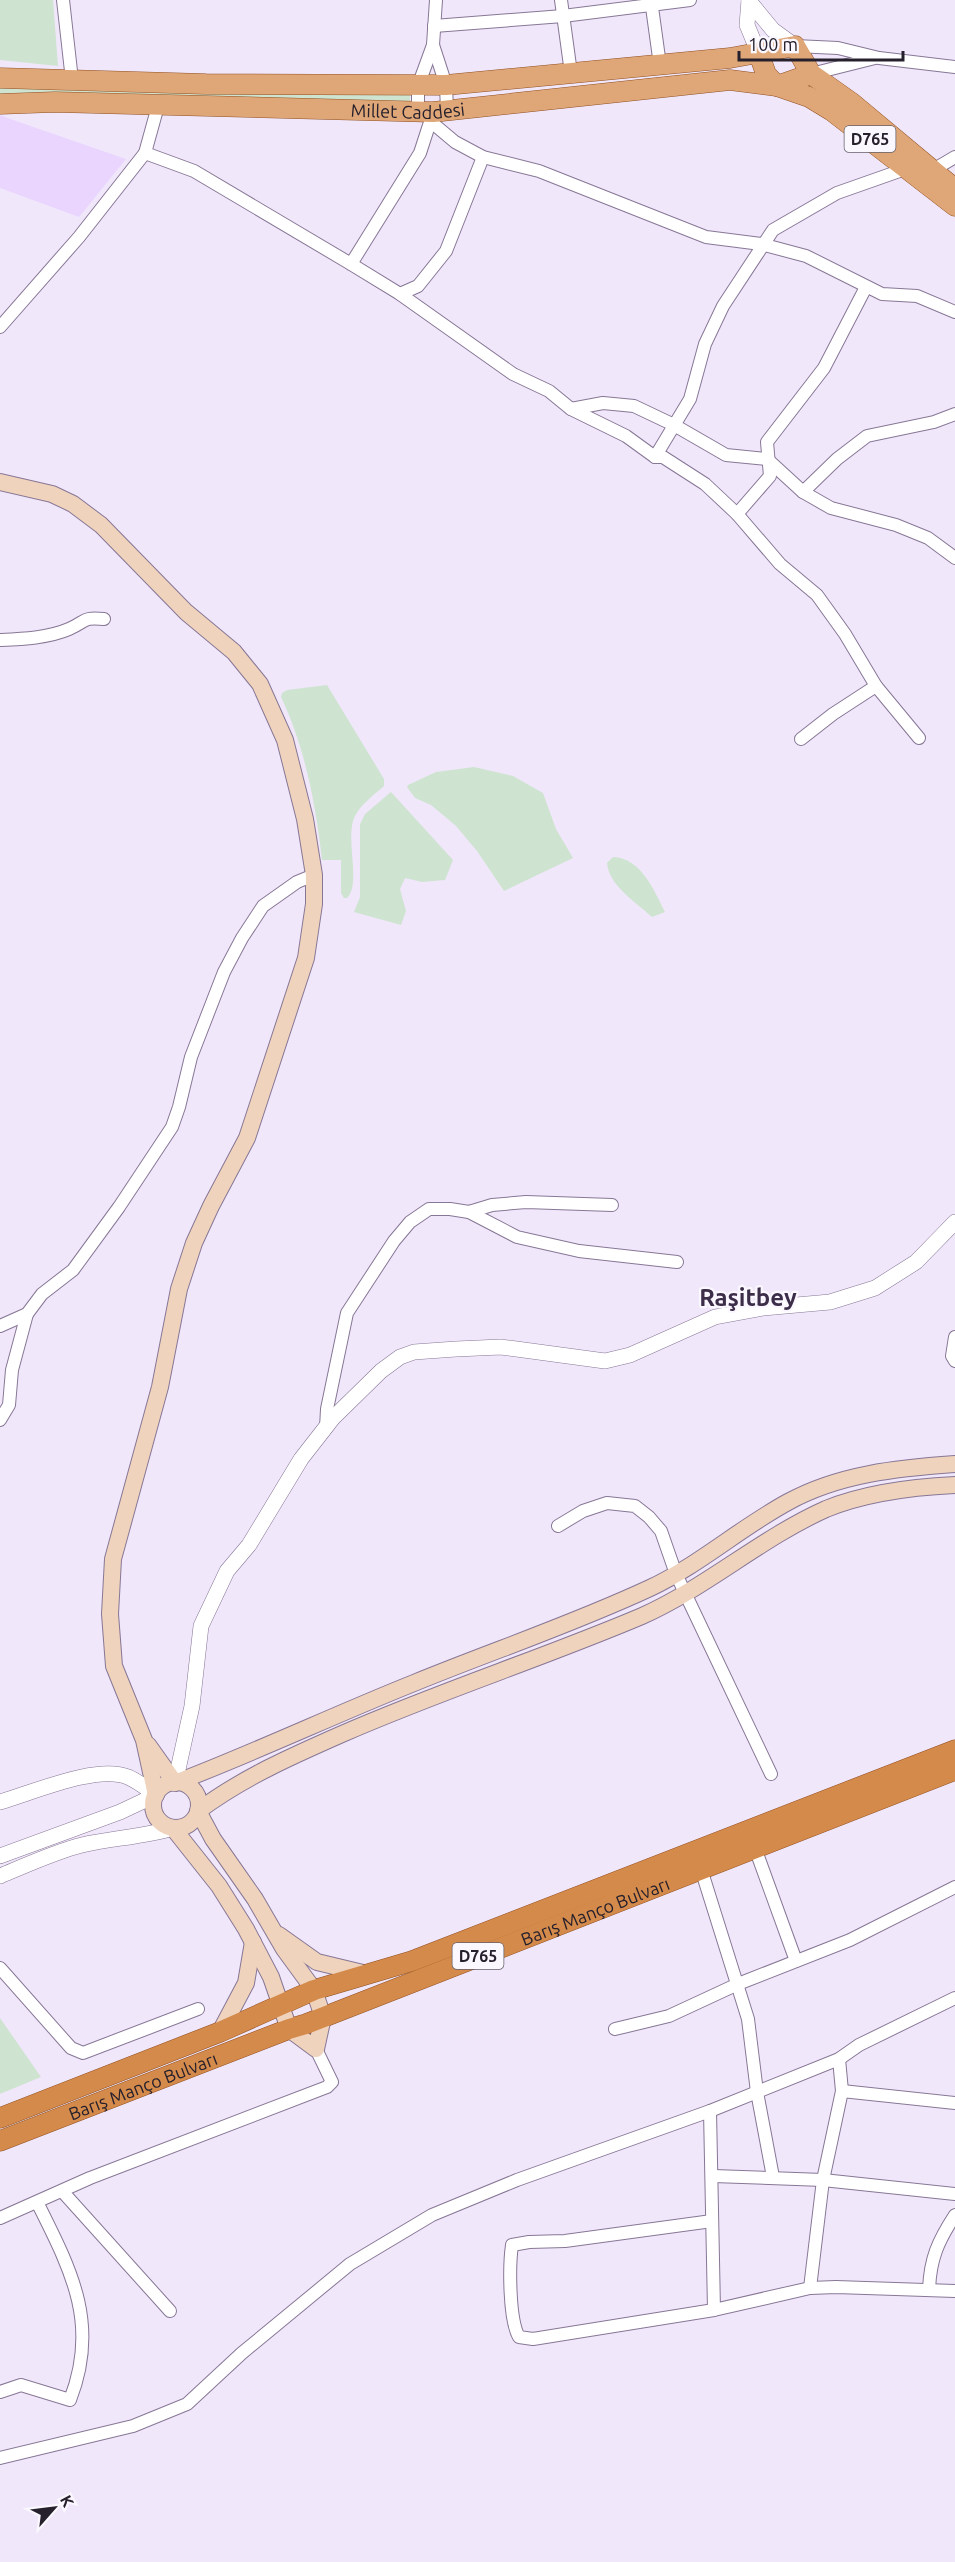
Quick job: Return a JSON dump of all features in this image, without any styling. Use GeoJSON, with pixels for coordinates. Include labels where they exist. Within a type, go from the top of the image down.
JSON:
{"type":"FeatureCollection","features":[{"type":"Feature","properties":{"kind":"highway","name":"Barış Manço Bulvarı"},"geometry":{"type":"LineString","coordinates":[[0,2118],[220,2032],[314,1990],[423,1956],[955,1750]]}},
{"type":"Feature","properties":{"kind":"highway","name":"Barış Manço Bulvarı"},"geometry":{"type":"LineString","coordinates":[[0,2141],[955,1770]]}},
{"type":"Feature","properties":{"kind":"main road","name":"Millet Caddesi"},"geometry":{"type":"LineString","coordinates":[[0,78],[446,85],[759,54],[795,46]]}},
{"type":"Feature","properties":{"kind":"main road"},"geometry":{"type":"LineString","coordinates":[[795,46],[811,74]]}},
{"type":"Feature","properties":{"kind":"main road"},"geometry":{"type":"LineString","coordinates":[[759,54],[766,74],[777,86]]}},
{"type":"Feature","properties":{"kind":"main road","name":"Millet Caddesi"},"geometry":{"type":"LineString","coordinates":[[0,104],[55,102],[432,114],[730,80],[777,86],[811,74]]}},
{"type":"Feature","properties":{"kind":"main road","name":"D765"},"geometry":{"type":"LineString","coordinates":[[811,74],[852,103],[955,189]]}},
{"type":"Feature","properties":{"kind":"main road","name":"D765"},"geometry":{"type":"LineString","coordinates":[[777,86],[809,97],[832,111],[955,206]]}},
{"type":"Feature","properties":{"kind":"main road"},"geometry":{"type":"LineString","coordinates":[[0,482],[52,494],[73,504],[102,525],[186,612],[234,652],[260,684],[285,740],[305,819],[314,875],[314,904],[306,958],[247,1138],[194,1243],[179,1289],[160,1387],[114,1559],[110,1614],[114,1666],[144,1740],[156,1795]]}},
{"type":"Feature","properties":{"kind":"main road"},"geometry":{"type":"LineString","coordinates":[[198,1811],[213,1839],[314,1990],[324,2017],[316,2049],[289,2029],[271,1977],[219,1886],[173,1828],[163,1824],[156,1816],[153,1806],[156,1795],[164,1786],[611,1605],[676,1574],[780,1507],[823,1486],[869,1473],[955,1464]]}},
{"type":"Feature","properties":{"kind":"main road"},"geometry":{"type":"LineString","coordinates":[[198,1811],[220,1794],[260,1771],[387,1714],[591,1637],[645,1614],[720,1574],[784,1530],[829,1508],[871,1496],[955,1485]]}},
{"type":"Feature","properties":{"kind":"main road"},"geometry":{"type":"LineString","coordinates":[[144,1740],[175,1783],[194,1791],[199,1804],[196,1817],[186,1826],[173,1828]]}},
{"type":"Feature","properties":{"kind":"main road"},"geometry":{"type":"LineString","coordinates":[[274,1931],[317,1962],[367,1974]]}},
{"type":"Feature","properties":{"kind":"main road"},"geometry":{"type":"LineString","coordinates":[[220,2032],[246,1983],[253,1942]]}},
{"type":"Feature","properties":{"kind":"street"},"geometry":{"type":"LineString","coordinates":[[63,0],[72,80]]}},
{"type":"Feature","properties":{"kind":"street"},"geometry":{"type":"LineString","coordinates":[[436,0],[433,45],[418,86],[432,114],[455,142],[483,157],[539,171],[706,237],[761,244],[806,256],[882,294],[917,296],[955,312]]}},
{"type":"Feature","properties":{"kind":"street"},"geometry":{"type":"LineString","coordinates":[[561,0],[571,73]]}},
{"type":"Feature","properties":{"kind":"street"},"geometry":{"type":"LineString","coordinates":[[434,26],[563,16],[652,2],[690,0]]}},
{"type":"Feature","properties":{"kind":"street"},"geometry":{"type":"LineString","coordinates":[[749,0],[773,30],[795,46],[838,48],[879,57],[955,67]]}},
{"type":"Feature","properties":{"kind":"street"},"geometry":{"type":"LineString","coordinates":[[749,0],[747,25],[759,54]]}},
{"type":"Feature","properties":{"kind":"street"},"geometry":{"type":"LineString","coordinates":[[652,2],[660,65]]}},
{"type":"Feature","properties":{"kind":"street"},"geometry":{"type":"LineString","coordinates":[[351,264],[420,153],[432,114],[446,85],[433,45]]}},
{"type":"Feature","properties":{"kind":"street"},"geometry":{"type":"LineString","coordinates":[[811,74],[879,57]]}},
{"type":"Feature","properties":{"kind":"street"},"geometry":{"type":"LineString","coordinates":[[0,327],[80,237],[145,153],[158,106]]}},
{"type":"Feature","properties":{"kind":"street"},"geometry":{"type":"LineString","coordinates":[[145,153],[194,171],[400,294],[513,374],[549,391],[571,409],[626,436],[655,457],[663,457],[705,484],[737,514],[780,564],[817,596],[845,634],[876,687],[919,738]]}},
{"type":"Feature","properties":{"kind":"street"},"geometry":{"type":"LineString","coordinates":[[400,294],[418,286],[447,252],[483,157]]}},
{"type":"Feature","properties":{"kind":"street"},"geometry":{"type":"LineString","coordinates":[[933,170],[955,157]]}},
{"type":"Feature","properties":{"kind":"street"},"geometry":{"type":"LineString","coordinates":[[655,457],[690,399],[705,344],[723,306],[761,244],[773,230],[837,193],[908,168]]}},
{"type":"Feature","properties":{"kind":"street"},"geometry":{"type":"LineString","coordinates":[[737,514],[770,476],[766,442],[824,368],[866,287]]}},
{"type":"Feature","properties":{"kind":"street"},"geometry":{"type":"LineString","coordinates":[[571,409],[603,403],[634,406],[674,425],[726,455],[767,459],[803,492],[831,508],[896,525],[928,538],[955,558]]}},
{"type":"Feature","properties":{"kind":"street"},"geometry":{"type":"LineString","coordinates":[[803,492],[837,459],[867,436],[934,422],[955,414]]}},
{"type":"Feature","properties":{"kind":"street"},"geometry":{"type":"LineString","coordinates":[[0,640],[34,638],[69,629],[86,618],[104,619]]}},
{"type":"Feature","properties":{"kind":"street"},"geometry":{"type":"LineString","coordinates":[[801,739],[833,714],[876,687]]}},
{"type":"Feature","properties":{"kind":"street"},"geometry":{"type":"LineString","coordinates":[[0,1420],[9,1405],[12,1370],[27,1314],[42,1294],[73,1270],[120,1207],[172,1127],[191,1057],[224,972],[242,938],[263,906],[297,882],[314,875]]}},
{"type":"Feature","properties":{"kind":"street"},"geometry":{"type":"LineString","coordinates":[[469,1212],[492,1204],[526,1202],[612,1205]]}},
{"type":"Feature","properties":{"kind":"street"},"geometry":{"type":"LineString","coordinates":[[326,1428],[327,1409],[347,1312],[410,1222],[429,1209],[469,1212],[517,1237],[579,1251],[677,1262]]}},
{"type":"Feature","properties":{"kind":"street"},"geometry":{"type":"LineString","coordinates":[[175,1783],[192,1706],[201,1626],[227,1571],[249,1545],[301,1459],[326,1428],[381,1371],[400,1357],[414,1352],[501,1347],[605,1361],[622,1357],[715,1317],[763,1308],[830,1302],[875,1288],[916,1262],[955,1222]]}},
{"type":"Feature","properties":{"kind":"street"},"geometry":{"type":"LineString","coordinates":[[0,1326],[27,1314]]}},
{"type":"Feature","properties":{"kind":"street"},"geometry":{"type":"LineString","coordinates":[[955,1337],[952,1356],[955,1361]]}},
{"type":"Feature","properties":{"kind":"street"},"geometry":{"type":"LineString","coordinates":[[558,1526],[583,1511],[607,1503],[635,1506],[649,1517],[661,1531],[676,1574],[687,1592],[771,1774]]}},
{"type":"Feature","properties":{"kind":"street"},"geometry":{"type":"LineString","coordinates":[[0,1802],[66,1780],[108,1775],[127,1776],[156,1795]]}},
{"type":"Feature","properties":{"kind":"street"},"geometry":{"type":"LineString","coordinates":[[0,1856],[120,1812],[156,1795]]}},
{"type":"Feature","properties":{"kind":"street"},"geometry":{"type":"LineString","coordinates":[[0,1876],[50,1854],[84,1845],[144,1836],[173,1828]]}},
{"type":"Feature","properties":{"kind":"street"},"geometry":{"type":"LineString","coordinates":[[755,1848],[796,1961]]}},
{"type":"Feature","properties":{"kind":"street"},"geometry":{"type":"LineString","coordinates":[[701,1869],[748,2019],[757,2092],[773,2177]]}},
{"type":"Feature","properties":{"kind":"street"},"geometry":{"type":"LineString","coordinates":[[615,2030],[669,2016],[738,1984],[850,1940],[955,1887]]}},
{"type":"Feature","properties":{"kind":"street"},"geometry":{"type":"LineString","coordinates":[[0,1968],[71,2048],[83,2053],[198,2009]]}},
{"type":"Feature","properties":{"kind":"street"},"geometry":{"type":"LineString","coordinates":[[0,2458],[133,2426],[187,2404],[242,2353],[350,2264],[432,2215],[517,2180],[710,2111],[839,2060],[859,2045],[955,1998]]}},
{"type":"Feature","properties":{"kind":"street"},"geometry":{"type":"LineString","coordinates":[[0,2218],[62,2191],[327,2087],[332,2082],[316,2049]]}},
{"type":"Feature","properties":{"kind":"street"},"geometry":{"type":"LineString","coordinates":[[810,2288],[823,2180],[842,2091],[839,2060]]}},
{"type":"Feature","properties":{"kind":"street"},"geometry":{"type":"LineString","coordinates":[[842,2091],[955,2103]]}},
{"type":"Feature","properties":{"kind":"street"},"geometry":{"type":"LineString","coordinates":[[710,2111],[714,2310]]}},
{"type":"Feature","properties":{"kind":"street"},"geometry":{"type":"LineString","coordinates":[[713,2176],[823,2180],[955,2194]]}},
{"type":"Feature","properties":{"kind":"street"},"geometry":{"type":"LineString","coordinates":[[62,2191],[170,2312]]}},
{"type":"Feature","properties":{"kind":"street"},"geometry":{"type":"LineString","coordinates":[[0,2392],[21,2385],[70,2400],[78,2380],[84,2353],[83,2314],[69,2265],[37,2202]]}},
{"type":"Feature","properties":{"kind":"street"},"geometry":{"type":"LineString","coordinates":[[929,2290],[929,2267],[935,2250],[955,2215]]}},
{"type":"Feature","properties":{"kind":"street"},"geometry":{"type":"LineString","coordinates":[[711,2221],[512,2245],[512,2310],[515,2330],[519,2337],[525,2340],[714,2310],[810,2288],[955,2291]]}},
{"type":"Feature","properties":{"kind":"shaded area"},"geometry":{"type":"Polygon","coordinates":[[[0,115],[126,159],[79,217],[0,188],[0,115]]]}},
{"type":"Feature","properties":{"kind":"green space"},"geometry":{"type":"Polygon","coordinates":[[[0,0],[53,0],[58,66],[0,60],[0,0]]]}},
{"type":"Feature","properties":{"kind":"green space"},"geometry":{"type":"Polygon","coordinates":[[[0,84],[410,94],[410,105],[0,98],[0,84]]]}},
{"type":"Feature","properties":{"kind":"green space"},"geometry":{"type":"Polygon","coordinates":[[[327,685],[384,779],[384,786],[360,808],[352,825],[353,882],[347,898],[344,898],[341,893],[341,860],[322,860],[303,756],[281,697],[282,693],[287,690],[327,685]]]}},
{"type":"Feature","properties":{"kind":"green space"},"geometry":{"type":"Polygon","coordinates":[[[474,767],[513,776],[543,793],[556,829],[573,858],[504,891],[477,851],[456,826],[431,805],[415,798],[407,787],[436,772],[474,767]]]}},
{"type":"Feature","properties":{"kind":"green space"},"geometry":{"type":"Polygon","coordinates":[[[391,792],[453,860],[445,880],[422,882],[405,878],[400,889],[406,911],[401,925],[354,912],[360,897],[360,824],[365,814],[391,792]]]}},
{"type":"Feature","properties":{"kind":"green space"},"geometry":{"type":"Polygon","coordinates":[[[613,857],[623,859],[639,869],[651,885],[665,912],[652,917],[624,893],[609,871],[607,863],[613,857]]]}},
{"type":"Feature","properties":{"kind":"green space"},"geometry":{"type":"Polygon","coordinates":[[[0,2018],[41,2077],[0,2094],[0,2018]]]}},
{"type":"Feature","properties":{"kind":"district","name":"Raşitbey"},"geometry":{"type":"Point","coordinates":[748,1297]}}]}
